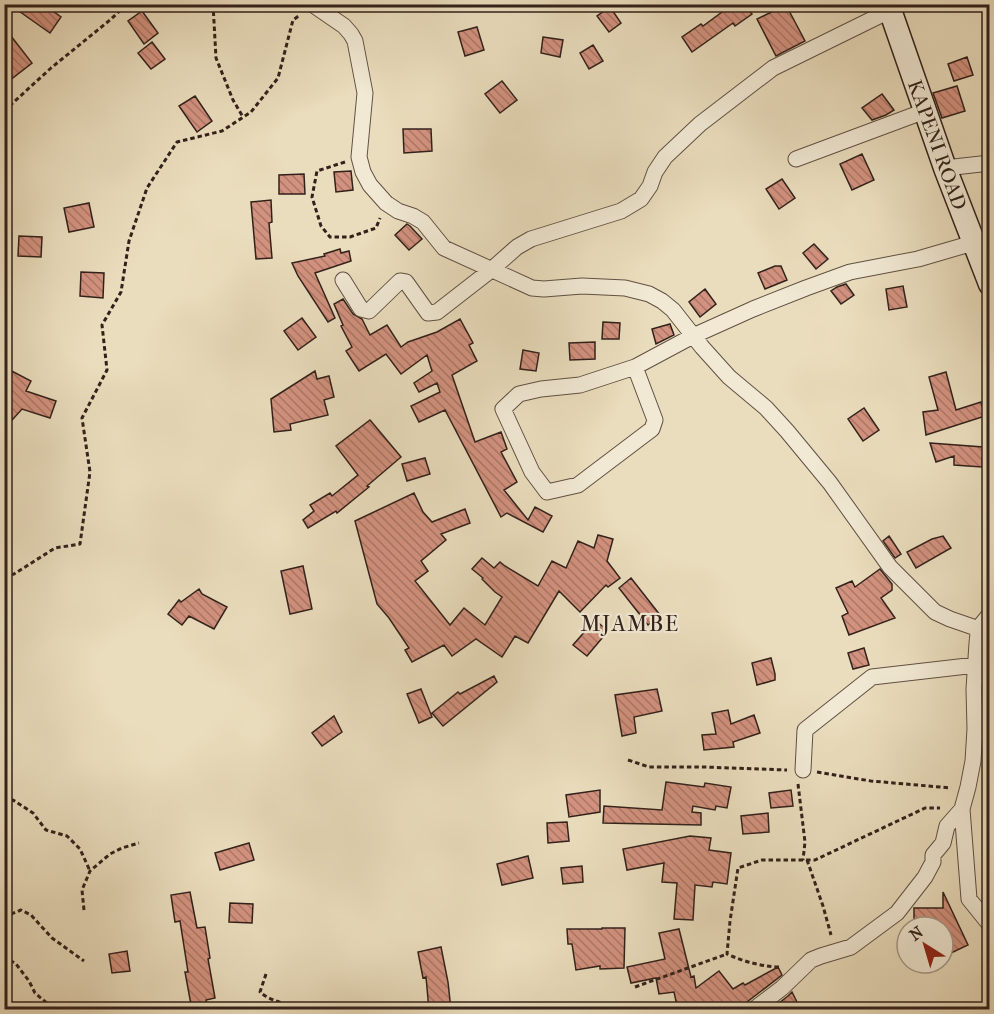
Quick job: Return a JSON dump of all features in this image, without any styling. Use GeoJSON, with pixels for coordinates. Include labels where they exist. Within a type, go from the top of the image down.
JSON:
{"type":"FeatureCollection","features":[{"type":"Feature","properties":{"kind":"main road","name":"KAPENI ROAD"},"geometry":{"type":"LineString","coordinates":[[888,8],[945,168],[990,284]]}},
{"type":"Feature","properties":{"kind":"street"},"geometry":{"type":"LineString","coordinates":[[313,5],[344,26],[355,41],[365,93],[359,158],[370,185],[386,203],[423,222],[444,248],[537,290],[603,286],[636,290],[656,297],[673,310],[729,377],[766,408],[813,462],[890,567],[935,612],[979,629]]}},
{"type":"Feature","properties":{"kind":"street"},"geometry":{"type":"LineString","coordinates":[[343,280],[361,309],[369,311],[400,281],[406,282],[428,313],[437,312],[517,247],[531,239],[621,211],[641,199],[665,157],[700,124],[773,68],[888,8]]}},
{"type":"Feature","properties":{"kind":"street"},"geometry":{"type":"LineString","coordinates":[[796,159],[925,111]]}},
{"type":"Feature","properties":{"kind":"street"},"geometry":{"type":"LineString","coordinates":[[945,168],[990,163]]}},
{"type":"Feature","properties":{"kind":"street"},"geometry":{"type":"LineString","coordinates":[[635,367],[655,420],[652,429],[578,485],[547,492],[532,471],[502,410],[519,394],[541,389],[580,386],[635,367],[693,336],[774,300],[850,272],[918,259],[973,243]]}},
{"type":"Feature","properties":{"kind":"street"},"geometry":{"type":"LineString","coordinates":[[990,614],[979,629],[975,665],[973,761],[962,810],[969,899],[990,925]]}},
{"type":"Feature","properties":{"kind":"street"},"geometry":{"type":"LineString","coordinates":[[799,770],[805,730],[872,677],[975,665]]}},
{"type":"Feature","properties":{"kind":"street"},"geometry":{"type":"LineString","coordinates":[[753,1010],[782,988],[811,960],[851,947],[897,913],[925,877],[933,862],[933,855],[943,843],[947,826],[962,810]]}},
{"type":"Feature","properties":{"kind":"path"},"geometry":{"type":"LineString","coordinates":[[4,111],[127,4]]}},
{"type":"Feature","properties":{"kind":"path"},"geometry":{"type":"LineString","coordinates":[[213,4],[216,58],[233,100],[243,117]]}},
{"type":"Feature","properties":{"kind":"path"},"geometry":{"type":"LineString","coordinates":[[4,576],[14,574],[55,548],[80,544],[90,472],[82,418],[107,370],[102,326],[122,292],[129,241],[147,188],[177,142],[222,131],[251,112],[278,78],[293,20],[313,5]]}},
{"type":"Feature","properties":{"kind":"path"},"geometry":{"type":"LineString","coordinates":[[359,158],[316,171],[312,197],[321,226],[330,237],[350,237],[376,228],[386,203]]}},
{"type":"Feature","properties":{"kind":"path"},"geometry":{"type":"LineString","coordinates":[[628,760],[649,767],[799,770],[944,789],[968,787]]}},
{"type":"Feature","properties":{"kind":"path"},"geometry":{"type":"LineString","coordinates":[[799,770],[806,860],[837,951]]}},
{"type":"Feature","properties":{"kind":"path"},"geometry":{"type":"LineString","coordinates":[[4,803],[13,800],[33,813],[46,830],[67,836],[80,849],[90,871]]}},
{"type":"Feature","properties":{"kind":"path"},"geometry":{"type":"LineString","coordinates":[[727,954],[738,868],[762,860],[816,860],[925,808],[962,810]]}},
{"type":"Feature","properties":{"kind":"path"},"geometry":{"type":"LineString","coordinates":[[4,817],[8,830],[8,845],[4,862]]}},
{"type":"Feature","properties":{"kind":"path"},"geometry":{"type":"LineString","coordinates":[[84,910],[82,890],[90,871],[110,854],[140,843]]}},
{"type":"Feature","properties":{"kind":"path"},"geometry":{"type":"LineString","coordinates":[[4,917],[21,910],[31,915],[52,938],[84,961]]}},
{"type":"Feature","properties":{"kind":"path"},"geometry":{"type":"LineString","coordinates":[[635,987],[727,954],[747,963],[765,966],[805,967]]}},
{"type":"Feature","properties":{"kind":"path"},"geometry":{"type":"LineString","coordinates":[[4,956],[16,964],[29,981],[34,993],[55,1010]]}},
{"type":"Feature","properties":{"kind":"path"},"geometry":{"type":"LineString","coordinates":[[266,974],[260,992],[266,997],[291,1005],[297,1010]]}},
{"type":"Feature","properties":{"kind":"building"},"geometry":{"type":"Polygon","coordinates":[[[9,4],[43,4],[61,17],[50,33],[9,4]]]}},
{"type":"Feature","properties":{"kind":"building"},"geometry":{"type":"Polygon","coordinates":[[[733,4],[745,4],[752,14],[735,26],[733,23],[692,52],[682,37],[701,24],[703,26],[733,4]]]}},
{"type":"Feature","properties":{"kind":"building"},"geometry":{"type":"Polygon","coordinates":[[[786,5],[805,41],[776,56],[757,19],[786,5]]]}},
{"type":"Feature","properties":{"kind":"building"},"geometry":{"type":"Polygon","coordinates":[[[610,7],[621,23],[609,32],[597,16],[610,7]]]}},
{"type":"Feature","properties":{"kind":"building"},"geometry":{"type":"Polygon","coordinates":[[[142,11],[158,33],[144,44],[128,21],[142,11]]]}},
{"type":"Feature","properties":{"kind":"building"},"geometry":{"type":"Polygon","coordinates":[[[4,27],[32,63],[5,84],[4,49],[4,27]]]}},
{"type":"Feature","properties":{"kind":"building"},"geometry":{"type":"Polygon","coordinates":[[[477,27],[484,50],[465,56],[458,32],[477,27]]]}},
{"type":"Feature","properties":{"kind":"building"},"geometry":{"type":"Polygon","coordinates":[[[543,37],[563,40],[560,57],[541,53],[543,37]]]}},
{"type":"Feature","properties":{"kind":"building"},"geometry":{"type":"Polygon","coordinates":[[[152,42],[165,59],[151,69],[138,53],[152,42]]]}},
{"type":"Feature","properties":{"kind":"building"},"geometry":{"type":"Polygon","coordinates":[[[593,45],[603,61],[589,69],[580,53],[593,45]]]}},
{"type":"Feature","properties":{"kind":"building"},"geometry":{"type":"Polygon","coordinates":[[[967,57],[973,75],[954,81],[948,64],[967,57]]]}},
{"type":"Feature","properties":{"kind":"building"},"geometry":{"type":"Polygon","coordinates":[[[502,81],[517,100],[500,113],[485,94],[502,81]]]}},
{"type":"Feature","properties":{"kind":"building"},"geometry":{"type":"Polygon","coordinates":[[[957,86],[965,111],[942,118],[933,93],[957,86]]]}},
{"type":"Feature","properties":{"kind":"building"},"geometry":{"type":"Polygon","coordinates":[[[882,94],[894,110],[872,120],[862,108],[882,94]]]}},
{"type":"Feature","properties":{"kind":"building"},"geometry":{"type":"Polygon","coordinates":[[[195,96],[212,121],[197,132],[179,106],[195,96]]]}},
{"type":"Feature","properties":{"kind":"building"},"geometry":{"type":"Polygon","coordinates":[[[403,129],[431,129],[432,151],[404,153],[403,129]]]}},
{"type":"Feature","properties":{"kind":"building"},"geometry":{"type":"Polygon","coordinates":[[[862,154],[874,180],[852,190],[840,164],[862,154]]]}},
{"type":"Feature","properties":{"kind":"building"},"geometry":{"type":"Polygon","coordinates":[[[351,171],[353,190],[336,192],[334,172],[351,171]]]}},
{"type":"Feature","properties":{"kind":"building"},"geometry":{"type":"Polygon","coordinates":[[[304,174],[305,194],[279,194],[279,175],[304,174]]]}},
{"type":"Feature","properties":{"kind":"building"},"geometry":{"type":"Polygon","coordinates":[[[782,179],[795,198],[779,209],[766,189],[782,179]]]}},
{"type":"Feature","properties":{"kind":"building"},"geometry":{"type":"Polygon","coordinates":[[[271,200],[272,222],[269,223],[272,258],[256,259],[251,202],[271,200]]]}},
{"type":"Feature","properties":{"kind":"building"},"geometry":{"type":"Polygon","coordinates":[[[89,203],[94,227],[69,232],[64,208],[89,203]]]}},
{"type":"Feature","properties":{"kind":"building"},"geometry":{"type":"Polygon","coordinates":[[[407,224],[422,239],[409,250],[395,235],[407,224]]]}},
{"type":"Feature","properties":{"kind":"building"},"geometry":{"type":"Polygon","coordinates":[[[19,236],[42,237],[41,257],[18,256],[19,236]]]}},
{"type":"Feature","properties":{"kind":"building"},"geometry":{"type":"Polygon","coordinates":[[[814,244],[828,259],[816,269],[803,253],[814,244]]]}},
{"type":"Feature","properties":{"kind":"building"},"geometry":{"type":"Polygon","coordinates":[[[340,249],[341,253],[349,251],[351,261],[315,273],[335,318],[328,322],[292,263],[325,256],[324,254],[340,249]]]}},
{"type":"Feature","properties":{"kind":"building"},"geometry":{"type":"Polygon","coordinates":[[[781,266],[787,280],[765,289],[758,273],[781,266]]]}},
{"type":"Feature","properties":{"kind":"building"},"geometry":{"type":"Polygon","coordinates":[[[81,272],[104,273],[103,298],[80,296],[81,272]]]}},
{"type":"Feature","properties":{"kind":"building"},"geometry":{"type":"Polygon","coordinates":[[[846,284],[854,295],[841,304],[831,291],[846,284]]]}},
{"type":"Feature","properties":{"kind":"building"},"geometry":{"type":"Polygon","coordinates":[[[903,286],[907,307],[889,310],[886,289],[903,286]]]}},
{"type":"Feature","properties":{"kind":"building"},"geometry":{"type":"Polygon","coordinates":[[[705,289],[716,304],[700,317],[689,302],[705,289]]]}},
{"type":"Feature","properties":{"kind":"building"},"geometry":{"type":"Polygon","coordinates":[[[343,299],[353,314],[362,319],[370,335],[387,325],[401,347],[408,342],[437,332],[460,319],[473,343],[469,345],[477,361],[452,375],[475,442],[501,432],[507,449],[501,452],[517,482],[504,490],[528,520],[535,507],[552,516],[543,532],[507,513],[501,517],[445,410],[419,422],[411,406],[440,392],[437,383],[419,392],[414,383],[432,371],[427,355],[401,374],[386,354],[359,371],[346,351],[352,347],[341,326],[343,325],[334,304],[343,299]]]}},
{"type":"Feature","properties":{"kind":"building"},"geometry":{"type":"Polygon","coordinates":[[[302,318],[316,337],[298,350],[284,331],[302,318]]]}},
{"type":"Feature","properties":{"kind":"building"},"geometry":{"type":"Polygon","coordinates":[[[603,322],[620,323],[619,339],[602,339],[603,322]]]}},
{"type":"Feature","properties":{"kind":"building"},"geometry":{"type":"Polygon","coordinates":[[[670,324],[674,335],[656,344],[652,329],[670,324]]]}},
{"type":"Feature","properties":{"kind":"building"},"geometry":{"type":"Polygon","coordinates":[[[595,342],[595,359],[570,360],[569,343],[595,342]]]}},
{"type":"Feature","properties":{"kind":"building"},"geometry":{"type":"Polygon","coordinates":[[[523,350],[539,353],[536,371],[520,369],[523,350]]]}},
{"type":"Feature","properties":{"kind":"building"},"geometry":{"type":"Polygon","coordinates":[[[4,367],[31,381],[26,391],[56,401],[50,418],[22,409],[4,429],[4,367]]]}},
{"type":"Feature","properties":{"kind":"building"},"geometry":{"type":"Polygon","coordinates":[[[315,371],[317,379],[329,376],[334,397],[324,400],[328,415],[290,424],[291,430],[274,432],[271,399],[315,371]]]}},
{"type":"Feature","properties":{"kind":"building"},"geometry":{"type":"Polygon","coordinates":[[[946,372],[956,410],[981,402],[985,416],[926,435],[923,412],[938,410],[929,377],[946,372]]]}},
{"type":"Feature","properties":{"kind":"building"},"geometry":{"type":"Polygon","coordinates":[[[864,408],[879,430],[863,441],[848,419],[864,408]]]}},
{"type":"Feature","properties":{"kind":"building"},"geometry":{"type":"Polygon","coordinates":[[[370,420],[401,457],[337,513],[336,511],[308,528],[303,520],[314,511],[310,505],[330,493],[332,496],[358,475],[336,446],[370,420]]]}},
{"type":"Feature","properties":{"kind":"building"},"geometry":{"type":"Polygon","coordinates":[[[930,443],[983,447],[982,467],[954,465],[954,456],[936,462],[930,443]]]}},
{"type":"Feature","properties":{"kind":"building"},"geometry":{"type":"Polygon","coordinates":[[[425,458],[430,474],[407,481],[402,464],[425,458]]]}},
{"type":"Feature","properties":{"kind":"building"},"geometry":{"type":"Polygon","coordinates":[[[414,493],[423,512],[432,522],[465,509],[470,523],[441,534],[446,540],[421,561],[428,571],[415,581],[450,625],[464,608],[485,625],[502,597],[472,569],[482,558],[494,568],[500,562],[538,586],[552,561],[566,568],[578,541],[594,548],[598,535],[613,539],[607,561],[620,578],[608,587],[606,585],[580,612],[559,591],[528,643],[515,636],[502,657],[476,639],[452,656],[444,645],[412,662],[405,650],[409,648],[377,604],[355,521],[414,493]]]}},
{"type":"Feature","properties":{"kind":"building"},"geometry":{"type":"Polygon","coordinates":[[[889,536],[901,554],[895,558],[883,541],[889,536]]]}},
{"type":"Feature","properties":{"kind":"building"},"geometry":{"type":"Polygon","coordinates":[[[943,536],[951,548],[916,568],[907,552],[943,536]]]}},
{"type":"Feature","properties":{"kind":"building"},"geometry":{"type":"Polygon","coordinates":[[[303,566],[312,609],[290,614],[281,571],[303,566]]]}},
{"type":"Feature","properties":{"kind":"building"},"geometry":{"type":"Polygon","coordinates":[[[880,569],[892,584],[892,590],[881,598],[895,618],[849,635],[842,616],[848,613],[836,588],[852,581],[855,587],[880,569]]]}},
{"type":"Feature","properties":{"kind":"building"},"geometry":{"type":"Polygon","coordinates":[[[631,578],[660,615],[648,625],[619,588],[631,578]]]}},
{"type":"Feature","properties":{"kind":"building"},"geometry":{"type":"Polygon","coordinates":[[[199,589],[202,594],[227,607],[214,629],[189,616],[182,625],[168,614],[179,600],[181,602],[199,589]]]}},
{"type":"Feature","properties":{"kind":"building"},"geometry":{"type":"Polygon","coordinates":[[[595,620],[608,631],[587,656],[573,645],[595,620]]]}},
{"type":"Feature","properties":{"kind":"building"},"geometry":{"type":"Polygon","coordinates":[[[864,648],[869,665],[853,669],[848,653],[864,648]]]}},
{"type":"Feature","properties":{"kind":"building"},"geometry":{"type":"Polygon","coordinates":[[[771,658],[775,680],[757,685],[752,663],[771,658]]]}},
{"type":"Feature","properties":{"kind":"building"},"geometry":{"type":"Polygon","coordinates":[[[494,676],[497,682],[443,726],[432,713],[458,692],[460,694],[494,676]]]}},
{"type":"Feature","properties":{"kind":"building"},"geometry":{"type":"Polygon","coordinates":[[[421,689],[432,717],[419,723],[407,694],[421,689]]]}},
{"type":"Feature","properties":{"kind":"building"},"geometry":{"type":"Polygon","coordinates":[[[657,689],[662,711],[634,717],[636,733],[622,736],[615,695],[657,689]]]}},
{"type":"Feature","properties":{"kind":"building"},"geometry":{"type":"Polygon","coordinates":[[[728,710],[731,724],[754,715],[760,733],[733,742],[734,747],[704,750],[702,735],[716,734],[712,713],[728,710]]]}},
{"type":"Feature","properties":{"kind":"building"},"geometry":{"type":"Polygon","coordinates":[[[334,716],[342,732],[322,746],[312,733],[334,716]]]}},
{"type":"Feature","properties":{"kind":"building"},"geometry":{"type":"Polygon","coordinates":[[[666,782],[704,787],[705,783],[731,787],[727,808],[716,806],[715,810],[693,806],[692,812],[701,813],[701,825],[603,823],[604,806],[662,810],[666,782]]]}},
{"type":"Feature","properties":{"kind":"building"},"geometry":{"type":"Polygon","coordinates":[[[600,790],[600,812],[569,817],[566,795],[600,790]]]}},
{"type":"Feature","properties":{"kind":"building"},"geometry":{"type":"Polygon","coordinates":[[[791,790],[793,806],[771,808],[769,793],[791,790]]]}},
{"type":"Feature","properties":{"kind":"building"},"geometry":{"type":"Polygon","coordinates":[[[768,813],[769,832],[743,834],[741,816],[768,813]]]}},
{"type":"Feature","properties":{"kind":"building"},"geometry":{"type":"Polygon","coordinates":[[[567,822],[569,841],[548,843],[547,823],[567,822]]]}},
{"type":"Feature","properties":{"kind":"building"},"geometry":{"type":"Polygon","coordinates":[[[690,836],[711,838],[709,850],[731,853],[727,884],[713,882],[712,887],[695,885],[693,920],[674,919],[677,883],[662,882],[664,863],[627,870],[623,849],[690,836]]]}},
{"type":"Feature","properties":{"kind":"building"},"geometry":{"type":"Polygon","coordinates":[[[249,843],[254,860],[220,870],[215,853],[249,843]]]}},
{"type":"Feature","properties":{"kind":"building"},"geometry":{"type":"Polygon","coordinates":[[[528,856],[533,878],[502,885],[497,864],[528,856]]]}},
{"type":"Feature","properties":{"kind":"building"},"geometry":{"type":"Polygon","coordinates":[[[582,866],[583,882],[563,884],[561,868],[582,866]]]}},
{"type":"Feature","properties":{"kind":"building"},"geometry":{"type":"Polygon","coordinates":[[[190,892],[197,928],[205,927],[210,958],[208,959],[215,998],[206,1000],[208,1010],[192,1010],[185,972],[188,972],[180,921],[175,922],[171,895],[190,892]]]}},
{"type":"Feature","properties":{"kind":"building"},"geometry":{"type":"Polygon","coordinates":[[[943,892],[954,915],[914,915],[914,908],[943,908],[943,892]]]}},
{"type":"Feature","properties":{"kind":"building"},"geometry":{"type":"Polygon","coordinates":[[[230,903],[253,904],[252,923],[229,922],[230,903]]]}},
{"type":"Feature","properties":{"kind":"building"},"geometry":{"type":"Polygon","coordinates":[[[955,917],[968,945],[955,951],[955,917]]]}},
{"type":"Feature","properties":{"kind":"building"},"geometry":{"type":"Polygon","coordinates":[[[625,928],[624,968],[600,969],[600,966],[576,970],[572,944],[568,944],[567,929],[625,928]]]}},
{"type":"Feature","properties":{"kind":"building"},"geometry":{"type":"Polygon","coordinates":[[[679,929],[696,988],[719,971],[733,989],[778,967],[782,975],[747,1002],[743,1010],[678,1010],[674,992],[659,994],[656,978],[631,983],[627,967],[665,959],[659,933],[679,929]]]}},
{"type":"Feature","properties":{"kind":"building"},"geometry":{"type":"Polygon","coordinates":[[[441,947],[451,1010],[429,1010],[426,977],[423,978],[418,952],[441,947]]]}},
{"type":"Feature","properties":{"kind":"building"},"geometry":{"type":"Polygon","coordinates":[[[127,951],[130,971],[112,973],[109,954],[127,951]]]}},
{"type":"Feature","properties":{"kind":"building"},"geometry":{"type":"Polygon","coordinates":[[[792,992],[801,1010],[770,1010],[788,996],[792,992]]]}},
{"type":"Feature","properties":{"kind":"district","name":"MJAMBE"},"geometry":{"type":"Point","coordinates":[630,624]}}]}
